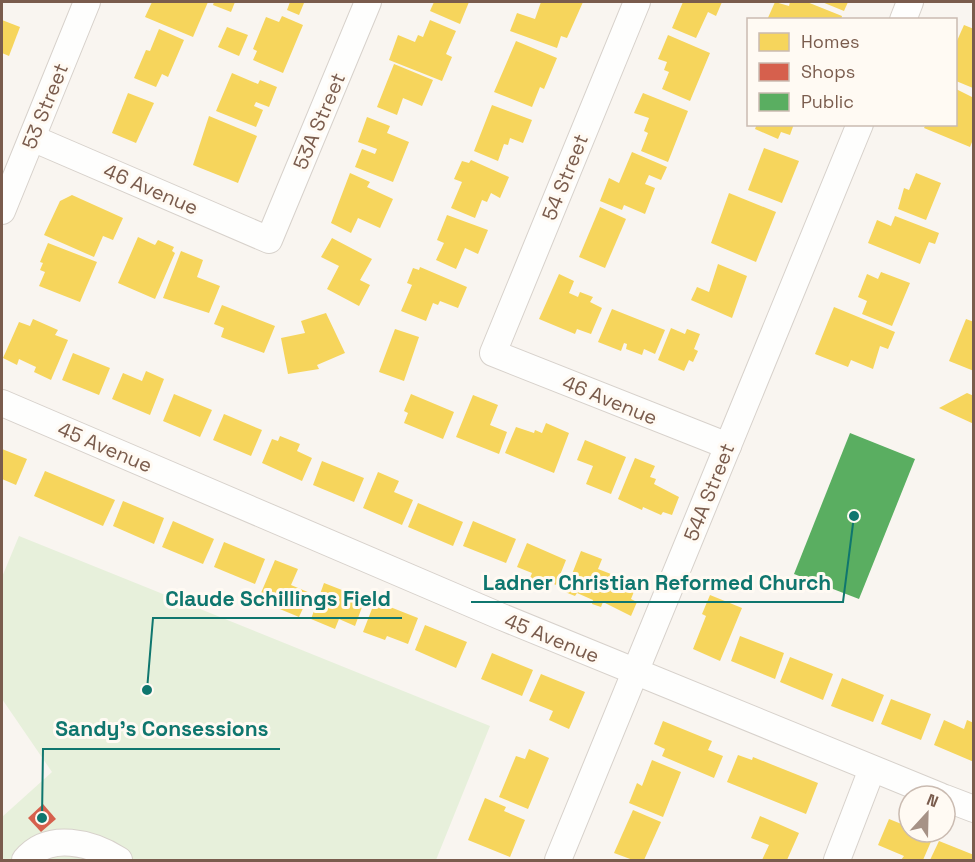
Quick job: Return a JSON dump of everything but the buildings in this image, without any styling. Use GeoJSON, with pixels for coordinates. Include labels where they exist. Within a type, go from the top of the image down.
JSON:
{"type":"FeatureCollection","features":[{"type":"Feature","properties":{"kind":"street","name":"53 Street"},"geometry":{"type":"LineString","coordinates":[[2,211],[87,2]]}},
{"type":"Feature","properties":{"kind":"street","name":"53A Street"},"geometry":{"type":"LineString","coordinates":[[269,240],[368,2]]}},
{"type":"Feature","properties":{"kind":"street","name":"54 Street"},"geometry":{"type":"LineString","coordinates":[[493,353],[637,2]]}},
{"type":"Feature","properties":{"kind":"street"},"geometry":{"type":"LineString","coordinates":[[904,18],[910,2]]}},
{"type":"Feature","properties":{"kind":"street","name":"54A Street"},"geometry":{"type":"LineString","coordinates":[[558,861],[859,126]]}},
{"type":"Feature","properties":{"kind":"street","name":"46 Avenue"},"geometry":{"type":"LineString","coordinates":[[32,138],[269,240]]}},
{"type":"Feature","properties":{"kind":"street","name":"46 Avenue"},"geometry":{"type":"LineString","coordinates":[[493,353],[728,446]]}},
{"type":"Feature","properties":{"kind":"street","name":"45 Avenue"},"geometry":{"type":"LineString","coordinates":[[2,403],[636,672],[910,784]]}},
{"type":"Feature","properties":{"kind":"street"},"geometry":{"type":"LineString","coordinates":[[837,861],[872,769]]}},
{"type":"Feature","properties":{"kind":"street"},"geometry":{"type":"LineString","coordinates":[[957,803],[974,809]]}},
{"type":"Feature","properties":{"kind":"street"},"geometry":{"type":"LineString","coordinates":[[25,861],[30,854],[45,846],[70,842],[95,847],[119,861]]}},
{"type":"Feature","properties":{"kind":"green space"},"geometry":{"type":"Polygon","coordinates":[[[19,536],[490,726],[436,860],[2,860],[2,817],[52,772],[2,699],[2,577],[19,536]]]}},
{"type":"Feature","properties":{"kind":"place","name":"Ladner Christian Reformed Church"},"geometry":{"type":"Point","coordinates":[854,516]}},
{"type":"Feature","properties":{"kind":"place","name":"Claude Schillings Field"},"geometry":{"type":"Point","coordinates":[147,690]}},
{"type":"Feature","properties":{"kind":"place","name":"Sandy's Consessions"},"geometry":{"type":"Point","coordinates":[42,818]}}]}
